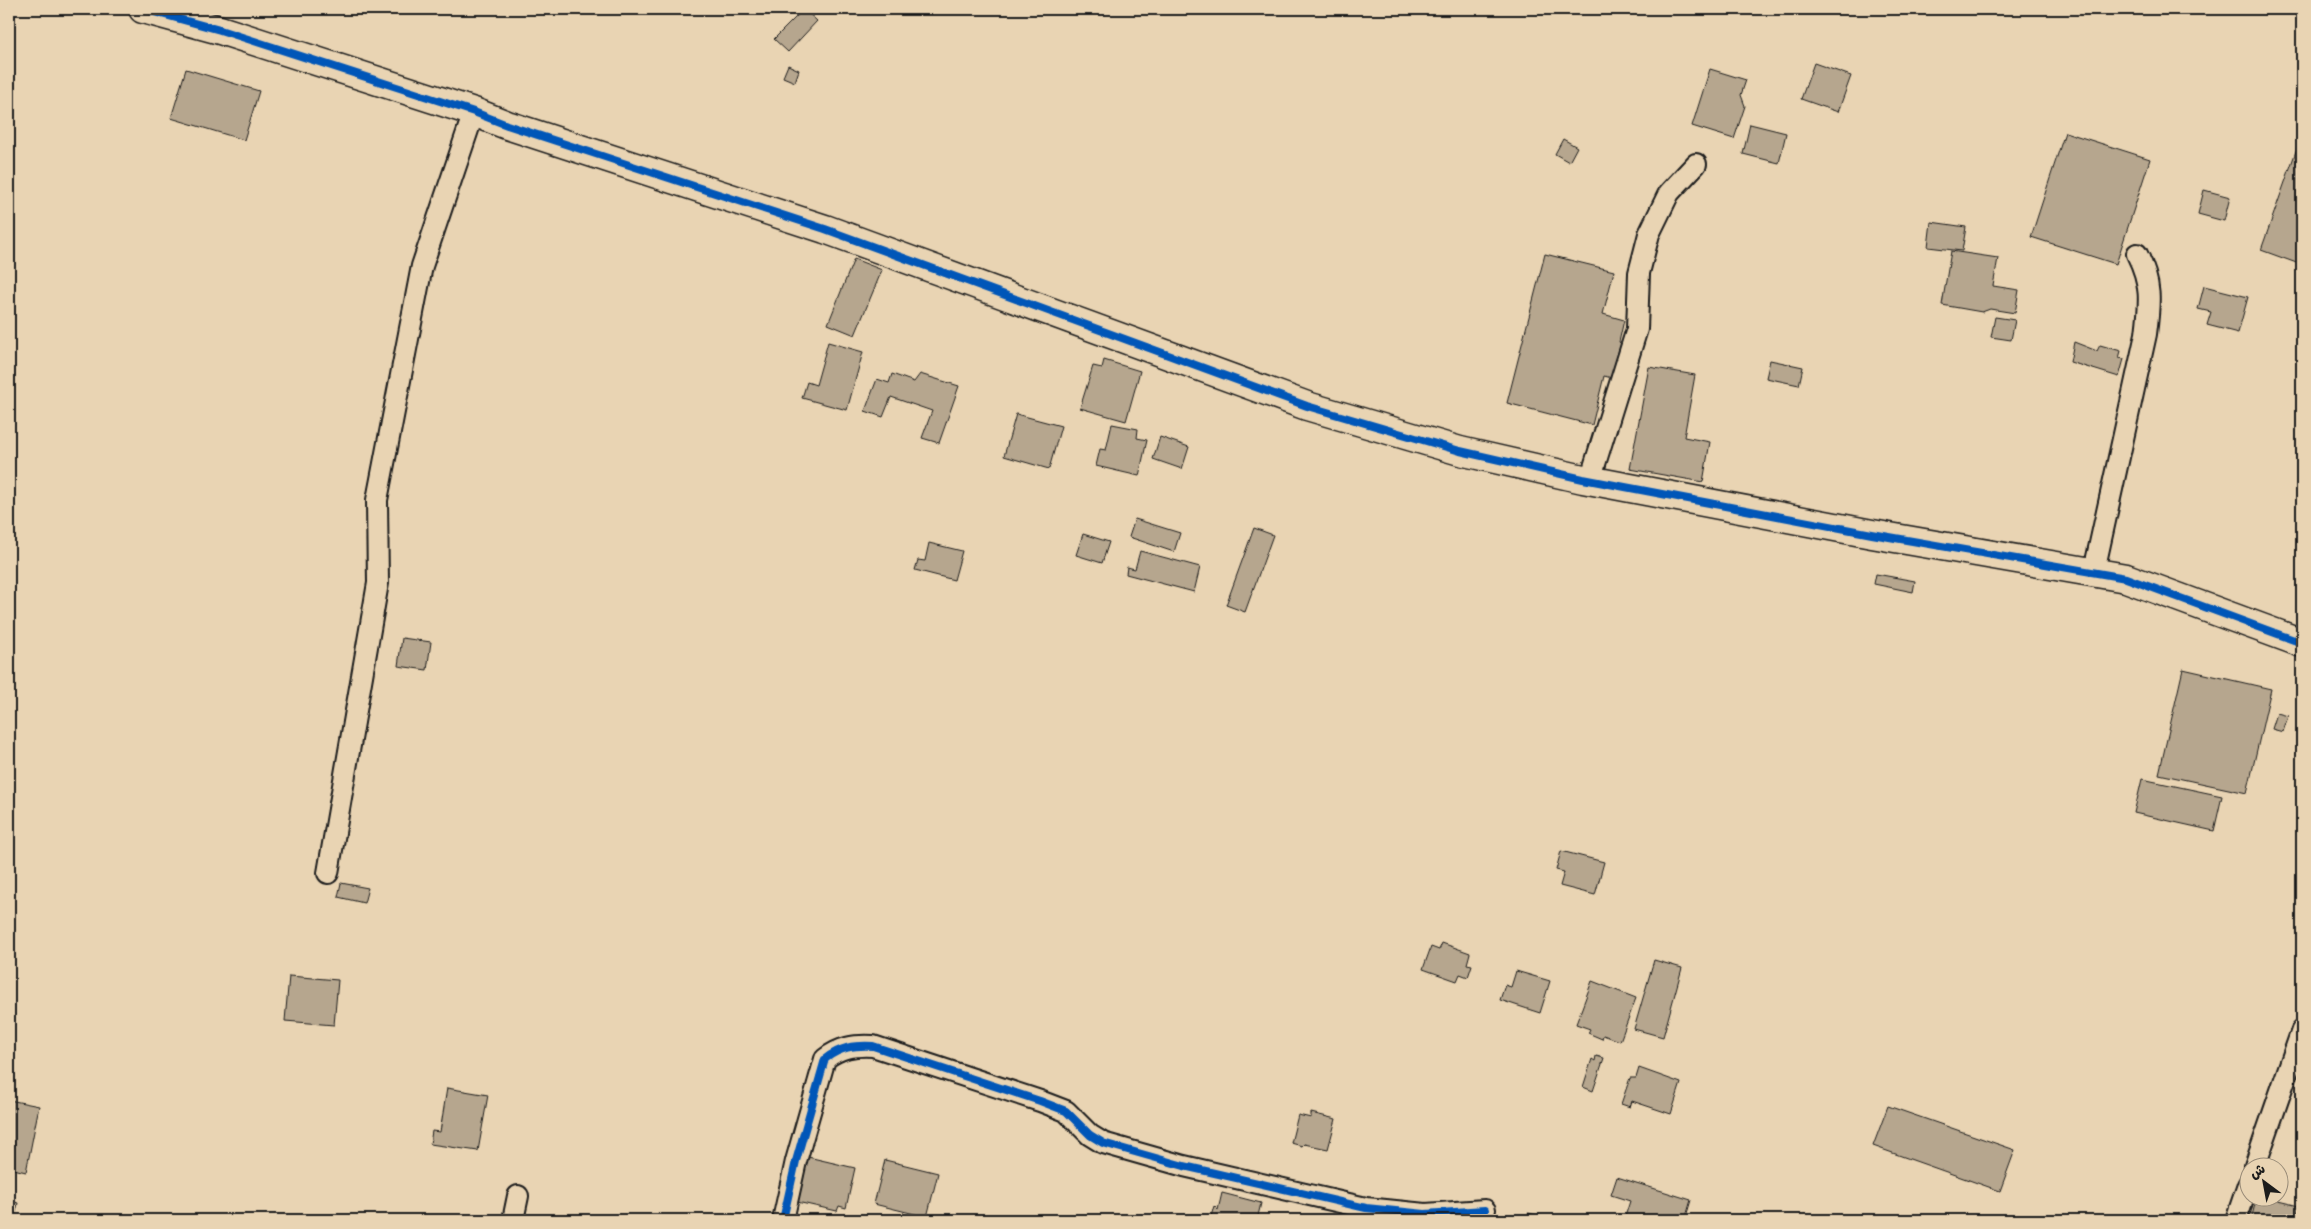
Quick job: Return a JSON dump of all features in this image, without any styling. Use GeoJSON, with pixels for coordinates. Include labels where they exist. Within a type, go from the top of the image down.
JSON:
{"type":"FeatureCollection","features":[{"type":"Feature","properties":{"kind":"street"},"geometry":{"type":"LineString","coordinates":[[143,9],[220,30],[825,229],[1307,406],[1460,451],[1590,480],[1872,534],[2126,578],[2302,643]]}},
{"type":"Feature","properties":{"kind":"street"},"geometry":{"type":"LineString","coordinates":[[328,873],[378,583],[377,500],[420,276],[474,112]]}},
{"type":"Feature","properties":{"kind":"street"},"geometry":{"type":"LineString","coordinates":[[1590,480],[1637,329],[1639,273],[1649,234],[1670,193],[1696,164]]}},
{"type":"Feature","properties":{"kind":"street"},"geometry":{"type":"LineString","coordinates":[[2094,571],[2146,334],[2150,300],[2146,273],[2137,254]]}},
{"type":"Feature","properties":{"kind":"street"},"geometry":{"type":"LineString","coordinates":[[2258,1156],[2302,1030]]}},
{"type":"Feature","properties":{"kind":"street"},"geometry":{"type":"LineString","coordinates":[[783,1220],[796,1161],[825,1059],[836,1050],[855,1045],[873,1046],[1040,1101],[1066,1111],[1090,1135],[1103,1143],[1184,1166],[1366,1208],[1425,1214],[1484,1210]]}},
{"type":"Feature","properties":{"kind":"street"},"geometry":{"type":"LineString","coordinates":[[513,1220],[518,1196]]}},
{"type":"Feature","properties":{"kind":"street"},"geometry":{"type":"LineString","coordinates":[[2236,1220],[2241,1206]]}},
{"type":"Feature","properties":{"kind":"building"},"geometry":{"type":"Polygon","coordinates":[[[804,9],[817,21],[788,52],[774,39],[804,9]]]}},
{"type":"Feature","properties":{"kind":"building"},"geometry":{"type":"Polygon","coordinates":[[[1814,63],[1851,76],[1838,112],[1801,99],[1814,63]]]}},
{"type":"Feature","properties":{"kind":"building"},"geometry":{"type":"Polygon","coordinates":[[[788,65],[799,70],[795,82],[783,77],[788,65]]]}},
{"type":"Feature","properties":{"kind":"building"},"geometry":{"type":"Polygon","coordinates":[[[186,69],[259,91],[244,140],[171,118],[186,69]]]}},
{"type":"Feature","properties":{"kind":"building"},"geometry":{"type":"Polygon","coordinates":[[[1710,69],[1746,80],[1741,95],[1745,106],[1734,139],[1692,126],[1710,69]]]}},
{"type":"Feature","properties":{"kind":"building"},"geometry":{"type":"Polygon","coordinates":[[[1750,124],[1786,133],[1779,163],[1743,154],[1750,124]]]}},
{"type":"Feature","properties":{"kind":"building"},"geometry":{"type":"Polygon","coordinates":[[[2065,132],[2150,159],[2116,264],[2031,237],[2065,132]]]}},
{"type":"Feature","properties":{"kind":"building"},"geometry":{"type":"Polygon","coordinates":[[[2302,134],[2302,265],[2261,250],[2302,134]]]}},
{"type":"Feature","properties":{"kind":"building"},"geometry":{"type":"Polygon","coordinates":[[[1563,139],[1577,147],[1569,162],[1555,154],[1563,139]]]}},
{"type":"Feature","properties":{"kind":"building"},"geometry":{"type":"Polygon","coordinates":[[[2204,190],[2230,197],[2224,221],[2198,214],[2204,190]]]}},
{"type":"Feature","properties":{"kind":"building"},"geometry":{"type":"Polygon","coordinates":[[[1931,222],[1966,227],[1962,251],[1928,247],[1931,222]]]}},
{"type":"Feature","properties":{"kind":"building"},"geometry":{"type":"Polygon","coordinates":[[[1951,251],[1998,258],[1993,286],[2019,290],[2015,313],[1990,309],[1982,312],[1942,305],[1951,251]]]}},
{"type":"Feature","properties":{"kind":"building"},"geometry":{"type":"Polygon","coordinates":[[[1545,254],[1614,271],[1603,314],[1624,320],[1619,342],[1624,346],[1616,379],[1604,376],[1592,425],[1507,403],[1545,254]]]}},
{"type":"Feature","properties":{"kind":"building"},"geometry":{"type":"Polygon","coordinates":[[[854,259],[882,270],[855,335],[828,324],[854,259]]]}},
{"type":"Feature","properties":{"kind":"building"},"geometry":{"type":"Polygon","coordinates":[[[2204,286],[2248,297],[2238,333],[2207,325],[2211,312],[2198,309],[2204,286]]]}},
{"type":"Feature","properties":{"kind":"building"},"geometry":{"type":"Polygon","coordinates":[[[1995,317],[2015,320],[2011,340],[1991,337],[1995,317]]]}},
{"type":"Feature","properties":{"kind":"building"},"geometry":{"type":"Polygon","coordinates":[[[828,342],[863,352],[847,410],[802,398],[807,382],[816,385],[828,342]]]}},
{"type":"Feature","properties":{"kind":"building"},"geometry":{"type":"Polygon","coordinates":[[[2074,342],[2097,351],[2100,345],[2121,351],[2119,358],[2124,359],[2119,377],[2070,362],[2074,342]]]}},
{"type":"Feature","properties":{"kind":"building"},"geometry":{"type":"Polygon","coordinates":[[[1104,360],[1140,371],[1126,421],[1080,408],[1093,366],[1102,368],[1104,360]]]}},
{"type":"Feature","properties":{"kind":"building"},"geometry":{"type":"Polygon","coordinates":[[[1770,360],[1803,367],[1799,385],[1766,378],[1770,360]]]}},
{"type":"Feature","properties":{"kind":"building"},"geometry":{"type":"Polygon","coordinates":[[[1649,367],[1695,375],[1684,437],[1710,442],[1703,482],[1630,469],[1649,367]]]}},
{"type":"Feature","properties":{"kind":"building"},"geometry":{"type":"Polygon","coordinates":[[[892,374],[914,382],[920,374],[959,386],[939,443],[922,438],[932,411],[891,397],[883,417],[865,411],[877,379],[889,383],[892,374]]]}},
{"type":"Feature","properties":{"kind":"building"},"geometry":{"type":"Polygon","coordinates":[[[1016,414],[1061,426],[1049,469],[1004,456],[1016,414]]]}},
{"type":"Feature","properties":{"kind":"building"},"geometry":{"type":"Polygon","coordinates":[[[1112,424],[1138,429],[1137,438],[1147,440],[1139,476],[1096,466],[1100,449],[1106,450],[1112,424]]]}},
{"type":"Feature","properties":{"kind":"building"},"geometry":{"type":"Polygon","coordinates":[[[1160,437],[1189,447],[1182,469],[1153,459],[1160,437]]]}},
{"type":"Feature","properties":{"kind":"building"},"geometry":{"type":"Polygon","coordinates":[[[1135,519],[1180,533],[1174,552],[1129,537],[1135,519]]]}},
{"type":"Feature","properties":{"kind":"building"},"geometry":{"type":"Polygon","coordinates":[[[1254,528],[1273,535],[1245,612],[1226,605],[1254,528]]]}},
{"type":"Feature","properties":{"kind":"building"},"geometry":{"type":"Polygon","coordinates":[[[1083,534],[1109,542],[1102,563],[1076,555],[1083,534]]]}},
{"type":"Feature","properties":{"kind":"building"},"geometry":{"type":"Polygon","coordinates":[[[929,543],[962,551],[954,580],[915,570],[918,560],[925,561],[929,543]]]}},
{"type":"Feature","properties":{"kind":"building"},"geometry":{"type":"Polygon","coordinates":[[[1140,551],[1200,567],[1194,592],[1126,574],[1127,567],[1135,569],[1140,551]]]}},
{"type":"Feature","properties":{"kind":"building"},"geometry":{"type":"Polygon","coordinates":[[[1876,574],[1915,581],[1913,592],[1874,584],[1876,574]]]}},
{"type":"Feature","properties":{"kind":"building"},"geometry":{"type":"Polygon","coordinates":[[[402,638],[431,642],[427,670],[398,666],[402,638]]]}},
{"type":"Feature","properties":{"kind":"building"},"geometry":{"type":"Polygon","coordinates":[[[2183,669],[2271,689],[2247,793],[2159,774],[2183,669]]]}},
{"type":"Feature","properties":{"kind":"building"},"geometry":{"type":"Polygon","coordinates":[[[2277,713],[2288,716],[2283,732],[2272,729],[2277,713]]]}},
{"type":"Feature","properties":{"kind":"building"},"geometry":{"type":"Polygon","coordinates":[[[2142,779],[2222,796],[2214,831],[2134,813],[2142,779]]]}},
{"type":"Feature","properties":{"kind":"building"},"geometry":{"type":"Polygon","coordinates":[[[1561,851],[1604,862],[1595,895],[1560,886],[1564,872],[1556,870],[1561,851]]]}},
{"type":"Feature","properties":{"kind":"building"},"geometry":{"type":"Polygon","coordinates":[[[341,883],[368,888],[364,903],[338,897],[341,883]]]}},
{"type":"Feature","properties":{"kind":"building"},"geometry":{"type":"Polygon","coordinates":[[[1442,943],[1470,953],[1467,964],[1472,965],[1468,977],[1460,974],[1457,981],[1423,969],[1431,947],[1439,950],[1442,943]]]}},
{"type":"Feature","properties":{"kind":"building"},"geometry":{"type":"Polygon","coordinates":[[[1654,960],[1682,968],[1663,1037],[1634,1029],[1654,960]]]}},
{"type":"Feature","properties":{"kind":"building"},"geometry":{"type":"Polygon","coordinates":[[[1516,971],[1550,981],[1540,1013],[1500,1000],[1505,985],[1511,987],[1516,971]]]}},
{"type":"Feature","properties":{"kind":"building"},"geometry":{"type":"Polygon","coordinates":[[[289,976],[338,980],[334,1025],[285,1021],[289,976]]]}},
{"type":"Feature","properties":{"kind":"building"},"geometry":{"type":"Polygon","coordinates":[[[1592,981],[1636,998],[1620,1041],[1603,1035],[1602,1039],[1588,1033],[1590,1029],[1576,1024],[1592,981]]]}},
{"type":"Feature","properties":{"kind":"building"},"geometry":{"type":"Polygon","coordinates":[[[1596,1056],[1604,1058],[1593,1091],[1583,1087],[1592,1059],[1595,1061],[1596,1056]]]}},
{"type":"Feature","properties":{"kind":"building"},"geometry":{"type":"Polygon","coordinates":[[[1639,1068],[1681,1083],[1671,1114],[1632,1101],[1630,1107],[1621,1104],[1630,1078],[1636,1078],[1639,1068]]]}},
{"type":"Feature","properties":{"kind":"building"},"geometry":{"type":"Polygon","coordinates":[[[447,1088],[488,1095],[478,1151],[430,1144],[432,1131],[440,1132],[447,1088]]]}},
{"type":"Feature","properties":{"kind":"building"},"geometry":{"type":"Polygon","coordinates":[[[9,1100],[39,1106],[26,1172],[9,1168],[9,1100]]]}},
{"type":"Feature","properties":{"kind":"building"},"geometry":{"type":"Polygon","coordinates":[[[1888,1106],[2015,1150],[2000,1191],[1873,1146],[1888,1106]]]}},
{"type":"Feature","properties":{"kind":"building"},"geometry":{"type":"Polygon","coordinates":[[[1311,1113],[1336,1119],[1328,1149],[1291,1143],[1298,1115],[1311,1118],[1311,1113]]]}},
{"type":"Feature","properties":{"kind":"building"},"geometry":{"type":"Polygon","coordinates":[[[808,1157],[855,1168],[846,1208],[839,1206],[837,1211],[797,1202],[808,1157]]]}},
{"type":"Feature","properties":{"kind":"building"},"geometry":{"type":"Polygon","coordinates":[[[885,1160],[938,1173],[927,1217],[874,1204],[885,1160]]]}},
{"type":"Feature","properties":{"kind":"building"},"geometry":{"type":"Polygon","coordinates":[[[1617,1177],[1691,1200],[1685,1220],[1624,1220],[1630,1201],[1611,1195],[1617,1177]]]}},
{"type":"Feature","properties":{"kind":"building"},"geometry":{"type":"Polygon","coordinates":[[[1222,1193],[1261,1203],[1257,1220],[1210,1220],[1214,1206],[1218,1210],[1222,1193]]]}},
{"type":"Feature","properties":{"kind":"building"},"geometry":{"type":"Polygon","coordinates":[[[9,1200],[18,1203],[14,1220],[9,1220],[9,1200]]]}},
{"type":"Feature","properties":{"kind":"building"},"geometry":{"type":"Polygon","coordinates":[[[2288,1203],[2299,1206],[2295,1220],[2251,1220],[2254,1206],[2288,1206],[2288,1203]]]}},
{"type":"Feature","properties":{"kind":"building"},"geometry":{"type":"Polygon","coordinates":[[[1528,1213],[1556,1220],[1526,1220],[1528,1213]]]}},
{"type":"Feature","properties":{"kind":"cycle path"},"geometry":{"type":"LineString","coordinates":[[143,9],[220,30],[825,229],[1307,406],[1460,451],[1583,479],[1872,534],[2126,578],[2302,643]]}},
{"type":"Feature","properties":{"kind":"cycle path"},"geometry":{"type":"LineString","coordinates":[[783,1220],[796,1161],[825,1059],[842,1049],[866,1046],[873,1046],[1040,1101],[1066,1111],[1090,1135],[1103,1143],[1184,1166],[1366,1208],[1425,1214],[1485,1210]]}}]}
